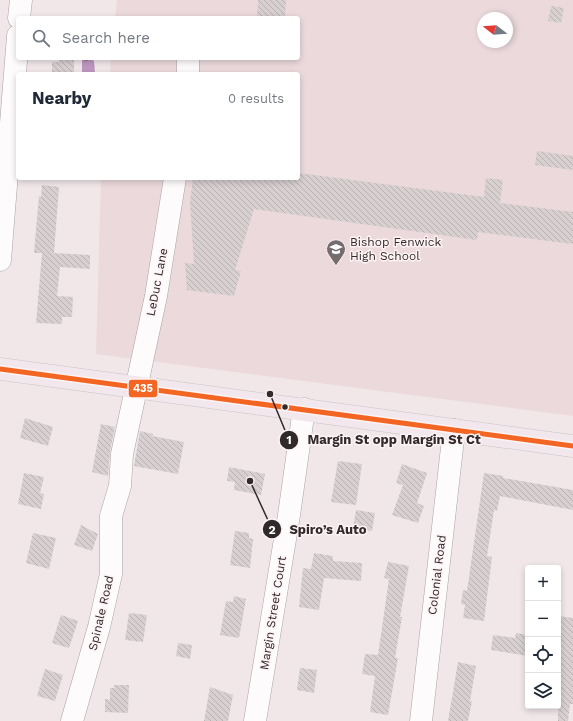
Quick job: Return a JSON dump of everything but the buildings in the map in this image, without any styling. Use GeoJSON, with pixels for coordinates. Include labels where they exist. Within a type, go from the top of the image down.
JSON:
{"type":"FeatureCollection","features":[{"type":"Feature","properties":{"kind":"main road"},"geometry":{"type":"LineString","coordinates":[[0,369],[573,446]]}},
{"type":"Feature","properties":{"kind":"street"},"geometry":{"type":"LineString","coordinates":[[19,16],[21,0]]}},
{"type":"Feature","properties":{"kind":"street"},"geometry":{"type":"LineString","coordinates":[[0,260],[16,60]]}},
{"type":"Feature","properties":{"kind":"street","name":"LeDuc Lane"},"geometry":{"type":"LineString","coordinates":[[135,386],[156,296],[175,180]]}},
{"type":"Feature","properties":{"kind":"street","name":"Spinale Road"},"geometry":{"type":"LineString","coordinates":[[72,721],[99,627],[111,574],[111,516],[120,486],[122,454],[135,386]]}},
{"type":"Feature","properties":{"kind":"street","name":"Margin Street Court"},"geometry":{"type":"LineString","coordinates":[[255,721],[289,514],[304,410]]}},
{"type":"Feature","properties":{"kind":"street","name":"Colonial Road"},"geometry":{"type":"LineString","coordinates":[[421,721],[454,430]]}},
{"type":"Feature","properties":{"kind":"shaded area","name":"Bishop Fenwick High School"},"geometry":{"type":"Polygon","coordinates":[[[117,0],[573,0],[573,416],[96,354],[101,180],[300,180],[300,72],[110,72],[111,60],[300,60],[300,16],[115,16],[117,0]]]}},
{"type":"Feature","properties":{"kind":"water"},"geometry":{"type":"Polygon","coordinates":[[[82,60],[94,61],[95,72],[82,72],[82,60]]]}},
{"type":"Feature","properties":{"kind":"transit line","name":"435"},"geometry":{"type":"LineString","coordinates":[[0,369],[573,446]]}},
{"type":"Feature","properties":{"kind":"place","name":"Bishop Fenwick High School"},"geometry":{"type":"Point","coordinates":[336,266]}},
{"type":"Feature","properties":{"kind":"place","name":"Margin St opp Margin St Ct"},"geometry":{"type":"Point","coordinates":[270,394]}},
{"type":"Feature","properties":{"kind":"place","name":"Spiro’s Auto"},"geometry":{"type":"Point","coordinates":[250,481]}}]}
